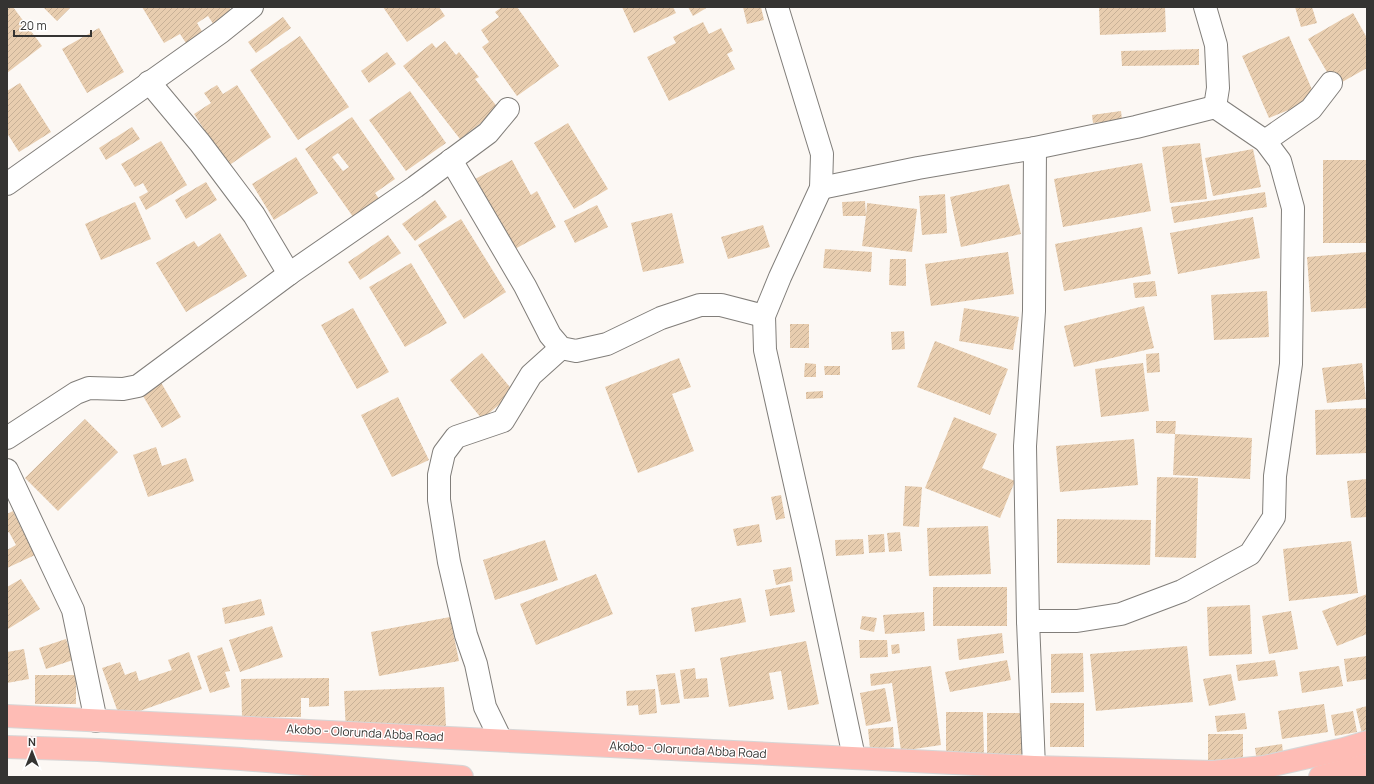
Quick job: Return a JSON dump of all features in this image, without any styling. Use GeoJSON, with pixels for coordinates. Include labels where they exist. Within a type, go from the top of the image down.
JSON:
{"type":"FeatureCollection","features":[{"type":"Feature","properties":{"kind":"main road","name":"Akobo - Olorunda Abba Road"},"geometry":{"type":"LineString","coordinates":[[7,716],[238,726],[1034,767],[1213,772],[1264,767],[1344,749],[1367,742]]}},
{"type":"Feature","properties":{"kind":"main road"},"geometry":{"type":"LineString","coordinates":[[7,747],[98,750],[241,759],[462,777]]}},
{"type":"Feature","properties":{"kind":"main road"},"geometry":{"type":"LineString","coordinates":[[1320,777],[1367,765]]}},
{"type":"Feature","properties":{"kind":"street"},"geometry":{"type":"LineString","coordinates":[[7,184],[221,32],[252,7]]}},
{"type":"Feature","properties":{"kind":"street"},"geometry":{"type":"LineString","coordinates":[[777,7],[822,154],[821,188],[780,277],[764,316],[765,350],[813,563],[854,758]]}},
{"type":"Feature","properties":{"kind":"street"},"geometry":{"type":"LineString","coordinates":[[1205,7],[1216,45],[1218,88],[1215,107]]}},
{"type":"Feature","properties":{"kind":"street"},"geometry":{"type":"LineString","coordinates":[[149,82],[200,143],[254,215],[289,274]]}},
{"type":"Feature","properties":{"kind":"street"},"geometry":{"type":"LineString","coordinates":[[1265,141],[1311,109],[1331,83]]}},
{"type":"Feature","properties":{"kind":"street"},"geometry":{"type":"LineString","coordinates":[[821,188],[918,168],[1035,148],[1136,127],[1215,107],[1265,141],[1280,161],[1293,208],[1292,364],[1275,476],[1274,517],[1250,554],[1182,591],[1121,614],[1077,620],[1028,621]]}},
{"type":"Feature","properties":{"kind":"street"},"geometry":{"type":"LineString","coordinates":[[7,438],[76,393],[89,388],[123,389],[138,386],[289,274],[415,187],[488,133],[508,109]]}},
{"type":"Feature","properties":{"kind":"street"},"geometry":{"type":"LineString","coordinates":[[1034,767],[1028,621],[1025,446],[1034,311],[1035,148]]}},
{"type":"Feature","properties":{"kind":"street"},"geometry":{"type":"LineString","coordinates":[[451,160],[525,286],[550,335],[561,348],[576,351],[607,344],[661,318],[700,305],[721,305],[764,316]]}},
{"type":"Feature","properties":{"kind":"street"},"geometry":{"type":"LineString","coordinates":[[501,740],[485,707],[476,664],[463,620],[449,562],[439,500],[439,476],[444,453],[456,437],[503,421],[530,375],[561,348]]}},
{"type":"Feature","properties":{"kind":"street"},"geometry":{"type":"LineString","coordinates":[[7,470],[74,610],[96,721]]}},
{"type":"Feature","properties":{"kind":"building"},"geometry":{"type":"Polygon","coordinates":[[[13,7],[42,46],[7,73],[7,8],[13,7]]]}},
{"type":"Feature","properties":{"kind":"building"},"geometry":{"type":"Polygon","coordinates":[[[43,7],[71,7],[57,21],[43,7]]]}},
{"type":"Feature","properties":{"kind":"building"},"geometry":{"type":"Polygon","coordinates":[[[142,7],[229,7],[233,13],[214,25],[208,16],[197,23],[203,33],[186,43],[180,34],[164,43],[142,7]]]}},
{"type":"Feature","properties":{"kind":"building"},"geometry":{"type":"Polygon","coordinates":[[[383,7],[439,7],[445,16],[407,42],[383,7]]]}},
{"type":"Feature","properties":{"kind":"building"},"geometry":{"type":"Polygon","coordinates":[[[502,7],[517,7],[559,66],[517,96],[482,47],[489,42],[481,30],[499,17],[495,12],[502,7]]]}},
{"type":"Feature","properties":{"kind":"building"},"geometry":{"type":"Polygon","coordinates":[[[622,7],[673,7],[676,13],[634,33],[622,7]]]}},
{"type":"Feature","properties":{"kind":"building"},"geometry":{"type":"Polygon","coordinates":[[[688,7],[708,7],[693,16],[688,7]]]}},
{"type":"Feature","properties":{"kind":"building"},"geometry":{"type":"Polygon","coordinates":[[[743,7],[761,7],[764,20],[747,24],[743,7]]]}},
{"type":"Feature","properties":{"kind":"building"},"geometry":{"type":"Polygon","coordinates":[[[1099,7],[1165,7],[1166,32],[1100,35],[1099,7]]]}},
{"type":"Feature","properties":{"kind":"building"},"geometry":{"type":"Polygon","coordinates":[[[1295,7],[1312,7],[1317,23],[1301,27],[1295,7]]]}},
{"type":"Feature","properties":{"kind":"building"},"geometry":{"type":"Polygon","coordinates":[[[1353,13],[1367,38],[1367,68],[1335,86],[1308,39],[1353,13]]]}},
{"type":"Feature","properties":{"kind":"building"},"geometry":{"type":"Polygon","coordinates":[[[283,17],[291,28],[256,53],[248,42],[283,17]]]}},
{"type":"Feature","properties":{"kind":"building"},"geometry":{"type":"Polygon","coordinates":[[[703,22],[709,34],[721,28],[733,51],[727,54],[735,69],[669,101],[647,57],[676,43],[673,37],[703,22]]]}},
{"type":"Feature","properties":{"kind":"building"},"geometry":{"type":"Polygon","coordinates":[[[99,28],[124,72],[87,93],[62,49],[99,28]]]}},
{"type":"Feature","properties":{"kind":"building"},"geometry":{"type":"Polygon","coordinates":[[[300,36],[349,107],[298,140],[250,70],[300,36]]]}},
{"type":"Feature","properties":{"kind":"building"},"geometry":{"type":"Polygon","coordinates":[[[1289,36],[1316,99],[1269,118],[1242,56],[1289,36]]]}},
{"type":"Feature","properties":{"kind":"building"},"geometry":{"type":"Polygon","coordinates":[[[445,41],[456,55],[459,52],[479,77],[475,79],[499,109],[460,139],[403,66],[432,43],[436,48],[445,41]]]}},
{"type":"Feature","properties":{"kind":"building"},"geometry":{"type":"Polygon","coordinates":[[[1199,49],[1199,65],[1122,66],[1121,51],[1199,49]]]}},
{"type":"Feature","properties":{"kind":"building"},"geometry":{"type":"Polygon","coordinates":[[[387,52],[396,64],[369,83],[361,71],[387,52]]]}},
{"type":"Feature","properties":{"kind":"building"},"geometry":{"type":"Polygon","coordinates":[[[20,83],[51,132],[19,152],[7,133],[7,91],[20,83]]]}},
{"type":"Feature","properties":{"kind":"building"},"geometry":{"type":"Polygon","coordinates":[[[217,85],[223,94],[237,85],[271,137],[228,166],[194,114],[211,103],[204,93],[217,85]]]}},
{"type":"Feature","properties":{"kind":"building"},"geometry":{"type":"Polygon","coordinates":[[[410,91],[446,143],[406,171],[369,120],[410,91]]]}},
{"type":"Feature","properties":{"kind":"building"},"geometry":{"type":"Polygon","coordinates":[[[1121,111],[1122,120],[1093,123],[1092,115],[1121,111]]]}},
{"type":"Feature","properties":{"kind":"building"},"geometry":{"type":"Polygon","coordinates":[[[352,117],[395,179],[375,193],[382,203],[356,221],[305,149],[352,117]],[[338,153],[332,157],[343,171],[349,167],[338,153]]]}},
{"type":"Feature","properties":{"kind":"building"},"geometry":{"type":"Polygon","coordinates":[[[568,123],[608,189],[574,209],[534,143],[568,123]]]}},
{"type":"Feature","properties":{"kind":"building"},"geometry":{"type":"Polygon","coordinates":[[[132,127],[140,139],[106,160],[99,148],[132,127]]]}},
{"type":"Feature","properties":{"kind":"building"},"geometry":{"type":"Polygon","coordinates":[[[161,141],[187,185],[146,210],[139,197],[148,192],[143,183],[135,187],[121,164],[161,141]]]}},
{"type":"Feature","properties":{"kind":"building"},"geometry":{"type":"Polygon","coordinates":[[[1200,143],[1207,199],[1170,203],[1162,147],[1200,143]]]}},
{"type":"Feature","properties":{"kind":"building"},"geometry":{"type":"Polygon","coordinates":[[[1253,149],[1261,187],[1213,196],[1205,158],[1253,149]]]}},
{"type":"Feature","properties":{"kind":"building"},"geometry":{"type":"Polygon","coordinates":[[[296,157],[318,193],[274,220],[252,184],[296,157]]]}},
{"type":"Feature","properties":{"kind":"building"},"geometry":{"type":"Polygon","coordinates":[[[512,160],[531,195],[537,191],[556,227],[511,251],[473,180],[512,160]]]}},
{"type":"Feature","properties":{"kind":"building"},"geometry":{"type":"Polygon","coordinates":[[[1323,160],[1367,160],[1367,243],[1323,243],[1323,160]]]}},
{"type":"Feature","properties":{"kind":"building"},"geometry":{"type":"Polygon","coordinates":[[[1142,163],[1151,211],[1063,227],[1054,179],[1142,163]]]}},
{"type":"Feature","properties":{"kind":"building"},"geometry":{"type":"Polygon","coordinates":[[[206,182],[217,200],[186,219],[175,200],[206,182]]]}},
{"type":"Feature","properties":{"kind":"building"},"geometry":{"type":"Polygon","coordinates":[[[1009,184],[1021,234],[961,247],[950,197],[1009,184]]]}},
{"type":"Feature","properties":{"kind":"building"},"geometry":{"type":"Polygon","coordinates":[[[1265,192],[1267,207],[1174,223],[1171,207],[1265,192]]]}},
{"type":"Feature","properties":{"kind":"building"},"geometry":{"type":"Polygon","coordinates":[[[945,194],[947,233],[922,235],[919,196],[945,194]]]}},
{"type":"Feature","properties":{"kind":"building"},"geometry":{"type":"Polygon","coordinates":[[[435,200],[447,217],[415,241],[402,224],[435,200]]]}},
{"type":"Feature","properties":{"kind":"building"},"geometry":{"type":"Polygon","coordinates":[[[865,201],[866,216],[843,216],[842,202],[865,201]]]}},
{"type":"Feature","properties":{"kind":"building"},"geometry":{"type":"Polygon","coordinates":[[[135,202],[151,239],[101,260],[85,224],[135,202]]]}},
{"type":"Feature","properties":{"kind":"building"},"geometry":{"type":"Polygon","coordinates":[[[867,203],[917,209],[912,252],[862,246],[867,203]]]}},
{"type":"Feature","properties":{"kind":"building"},"geometry":{"type":"Polygon","coordinates":[[[597,205],[608,227],[575,243],[564,221],[597,205]]]}},
{"type":"Feature","properties":{"kind":"building"},"geometry":{"type":"Polygon","coordinates":[[[672,213],[684,263],[643,272],[631,223],[672,213]]]}},
{"type":"Feature","properties":{"kind":"building"},"geometry":{"type":"Polygon","coordinates":[[[1253,217],[1260,258],[1178,274],[1170,233],[1253,217]]]}},
{"type":"Feature","properties":{"kind":"building"},"geometry":{"type":"Polygon","coordinates":[[[461,219],[506,292],[464,319],[418,245],[461,219]]]}},
{"type":"Feature","properties":{"kind":"building"},"geometry":{"type":"Polygon","coordinates":[[[763,225],[770,247],[728,259],[721,237],[763,225]]]}},
{"type":"Feature","properties":{"kind":"building"},"geometry":{"type":"Polygon","coordinates":[[[1142,227],[1151,274],[1064,291],[1055,244],[1142,227]]]}},
{"type":"Feature","properties":{"kind":"building"},"geometry":{"type":"Polygon","coordinates":[[[220,233],[247,276],[186,312],[156,263],[194,241],[198,247],[220,233]]]}},
{"type":"Feature","properties":{"kind":"building"},"geometry":{"type":"Polygon","coordinates":[[[388,235],[401,253],[360,280],[348,262],[388,235]]]}},
{"type":"Feature","properties":{"kind":"building"},"geometry":{"type":"Polygon","coordinates":[[[825,249],[872,252],[871,272],[823,268],[825,249]]]}},
{"type":"Feature","properties":{"kind":"building"},"geometry":{"type":"Polygon","coordinates":[[[1008,252],[1014,294],[931,306],[925,264],[1008,252]]]}},
{"type":"Feature","properties":{"kind":"building"},"geometry":{"type":"Polygon","coordinates":[[[1367,252],[1367,308],[1311,312],[1307,257],[1367,252]]]}},
{"type":"Feature","properties":{"kind":"building"},"geometry":{"type":"Polygon","coordinates":[[[890,259],[906,259],[906,286],[889,285],[890,259]]]}},
{"type":"Feature","properties":{"kind":"building"},"geometry":{"type":"Polygon","coordinates":[[[411,263],[447,323],[405,347],[369,287],[411,263]]]}},
{"type":"Feature","properties":{"kind":"building"},"geometry":{"type":"Polygon","coordinates":[[[1155,281],[1157,296],[1135,298],[1133,283],[1155,281]]]}},
{"type":"Feature","properties":{"kind":"building"},"geometry":{"type":"Polygon","coordinates":[[[1267,291],[1269,337],[1214,340],[1211,295],[1267,291]]]}},
{"type":"Feature","properties":{"kind":"building"},"geometry":{"type":"Polygon","coordinates":[[[1144,306],[1154,348],[1074,367],[1064,326],[1144,306]]]}},
{"type":"Feature","properties":{"kind":"building"},"geometry":{"type":"Polygon","coordinates":[[[353,308],[389,372],[357,389],[321,325],[353,308]]]}},
{"type":"Feature","properties":{"kind":"building"},"geometry":{"type":"Polygon","coordinates":[[[964,308],[1019,317],[1013,350],[959,341],[964,308]]]}},
{"type":"Feature","properties":{"kind":"building"},"geometry":{"type":"Polygon","coordinates":[[[790,324],[809,324],[809,348],[790,348],[790,324]]]}},
{"type":"Feature","properties":{"kind":"building"},"geometry":{"type":"Polygon","coordinates":[[[904,331],[905,349],[892,350],[891,332],[904,331]]]}},
{"type":"Feature","properties":{"kind":"building"},"geometry":{"type":"Polygon","coordinates":[[[935,341],[1008,369],[990,415],[917,387],[935,341]]]}},
{"type":"Feature","properties":{"kind":"building"},"geometry":{"type":"Polygon","coordinates":[[[482,353],[514,392],[482,419],[450,380],[482,353]]]}},
{"type":"Feature","properties":{"kind":"building"},"geometry":{"type":"Polygon","coordinates":[[[1159,353],[1160,372],[1147,373],[1146,354],[1159,353]]]}},
{"type":"Feature","properties":{"kind":"building"},"geometry":{"type":"Polygon","coordinates":[[[679,358],[691,387],[672,394],[694,451],[638,473],[605,387],[679,358]]]}},
{"type":"Feature","properties":{"kind":"building"},"geometry":{"type":"Polygon","coordinates":[[[805,363],[816,364],[816,377],[804,377],[805,363]]]}},
{"type":"Feature","properties":{"kind":"building"},"geometry":{"type":"Polygon","coordinates":[[[1143,363],[1149,411],[1101,417],[1095,369],[1143,363]]]}},
{"type":"Feature","properties":{"kind":"building"},"geometry":{"type":"Polygon","coordinates":[[[1362,363],[1366,399],[1327,403],[1322,368],[1362,363]]]}},
{"type":"Feature","properties":{"kind":"building"},"geometry":{"type":"Polygon","coordinates":[[[824,366],[840,366],[840,375],[825,375],[824,366]]]}},
{"type":"Feature","properties":{"kind":"building"},"geometry":{"type":"Polygon","coordinates":[[[159,379],[181,417],[162,428],[140,391],[159,379]]]}},
{"type":"Feature","properties":{"kind":"building"},"geometry":{"type":"Polygon","coordinates":[[[823,391],[823,398],[806,399],[806,392],[823,391]]]}},
{"type":"Feature","properties":{"kind":"building"},"geometry":{"type":"Polygon","coordinates":[[[398,397],[429,460],[392,477],[361,415],[398,397]]]}},
{"type":"Feature","properties":{"kind":"building"},"geometry":{"type":"Polygon","coordinates":[[[1367,408],[1367,453],[1316,455],[1315,410],[1367,408]]]}},
{"type":"Feature","properties":{"kind":"building"},"geometry":{"type":"Polygon","coordinates":[[[954,417],[997,434],[982,468],[1015,481],[1000,518],[925,488],[954,417]]]}},
{"type":"Feature","properties":{"kind":"building"},"geometry":{"type":"Polygon","coordinates":[[[85,419],[118,452],[58,511],[25,478],[85,419]]]}},
{"type":"Feature","properties":{"kind":"building"},"geometry":{"type":"Polygon","coordinates":[[[1156,421],[1176,421],[1175,434],[1156,433],[1156,421]]]}},
{"type":"Feature","properties":{"kind":"building"},"geometry":{"type":"Polygon","coordinates":[[[1175,434],[1252,438],[1250,479],[1173,475],[1175,434]]]}},
{"type":"Feature","properties":{"kind":"building"},"geometry":{"type":"Polygon","coordinates":[[[1134,439],[1138,485],[1060,492],[1056,446],[1134,439]]]}},
{"type":"Feature","properties":{"kind":"building"},"geometry":{"type":"Polygon","coordinates":[[[156,447],[162,466],[186,458],[194,481],[148,497],[133,455],[156,447]]]}},
{"type":"Feature","properties":{"kind":"building"},"geometry":{"type":"Polygon","coordinates":[[[1157,477],[1198,478],[1196,558],[1155,557],[1157,477]]]}},
{"type":"Feature","properties":{"kind":"building"},"geometry":{"type":"Polygon","coordinates":[[[1367,479],[1367,517],[1351,518],[1347,481],[1367,479]]]}},
{"type":"Feature","properties":{"kind":"building"},"geometry":{"type":"Polygon","coordinates":[[[905,486],[922,487],[919,527],[903,526],[905,486]]]}},
{"type":"Feature","properties":{"kind":"building"},"geometry":{"type":"Polygon","coordinates":[[[781,495],[785,518],[776,520],[771,497],[781,495]]]}},
{"type":"Feature","properties":{"kind":"building"},"geometry":{"type":"Polygon","coordinates":[[[13,511],[35,555],[7,568],[7,550],[16,545],[9,532],[7,533],[7,514],[13,511]]]}},
{"type":"Feature","properties":{"kind":"building"},"geometry":{"type":"Polygon","coordinates":[[[1057,519],[1151,520],[1150,565],[1057,563],[1057,519]]]}},
{"type":"Feature","properties":{"kind":"building"},"geometry":{"type":"Polygon","coordinates":[[[759,524],[762,542],[737,546],[733,529],[759,524]]]}},
{"type":"Feature","properties":{"kind":"building"},"geometry":{"type":"Polygon","coordinates":[[[988,526],[991,574],[929,576],[927,528],[988,526]]]}},
{"type":"Feature","properties":{"kind":"building"},"geometry":{"type":"Polygon","coordinates":[[[900,532],[902,551],[889,552],[887,533],[900,532]]]}},
{"type":"Feature","properties":{"kind":"building"},"geometry":{"type":"Polygon","coordinates":[[[884,534],[885,552],[869,553],[868,535],[884,534]]]}},
{"type":"Feature","properties":{"kind":"building"},"geometry":{"type":"Polygon","coordinates":[[[863,539],[864,554],[836,556],[835,540],[863,539]]]}},
{"type":"Feature","properties":{"kind":"building"},"geometry":{"type":"Polygon","coordinates":[[[545,540],[558,580],[495,600],[483,560],[545,540]]]}},
{"type":"Feature","properties":{"kind":"building"},"geometry":{"type":"Polygon","coordinates":[[[1351,541],[1358,593],[1289,601],[1283,549],[1351,541]]]}},
{"type":"Feature","properties":{"kind":"building"},"geometry":{"type":"Polygon","coordinates":[[[791,567],[793,581],[776,585],[773,570],[791,567]]]}},
{"type":"Feature","properties":{"kind":"building"},"geometry":{"type":"Polygon","coordinates":[[[596,574],[613,614],[536,645],[520,604],[596,574]]]}},
{"type":"Feature","properties":{"kind":"building"},"geometry":{"type":"Polygon","coordinates":[[[21,579],[40,609],[8,629],[7,587],[21,579]]]}},
{"type":"Feature","properties":{"kind":"building"},"geometry":{"type":"Polygon","coordinates":[[[790,585],[795,612],[770,616],[765,590],[790,585]]]}},
{"type":"Feature","properties":{"kind":"building"},"geometry":{"type":"Polygon","coordinates":[[[933,587],[1007,587],[1007,626],[933,626],[933,587]]]}},
{"type":"Feature","properties":{"kind":"building"},"geometry":{"type":"Polygon","coordinates":[[[1367,594],[1367,634],[1337,646],[1322,611],[1367,594]]]}},
{"type":"Feature","properties":{"kind":"building"},"geometry":{"type":"Polygon","coordinates":[[[741,598],[746,622],[695,632],[691,608],[741,598]]]}},
{"type":"Feature","properties":{"kind":"building"},"geometry":{"type":"Polygon","coordinates":[[[261,599],[265,615],[225,624],[222,608],[261,599]]]}},
{"type":"Feature","properties":{"kind":"building"},"geometry":{"type":"Polygon","coordinates":[[[1250,605],[1252,654],[1209,656],[1207,607],[1250,605]]]}},
{"type":"Feature","properties":{"kind":"building"},"geometry":{"type":"Polygon","coordinates":[[[1291,611],[1298,649],[1269,654],[1262,616],[1291,611]]]}},
{"type":"Feature","properties":{"kind":"building"},"geometry":{"type":"Polygon","coordinates":[[[924,612],[925,631],[885,634],[883,615],[924,612]]]}},
{"type":"Feature","properties":{"kind":"building"},"geometry":{"type":"Polygon","coordinates":[[[862,616],[877,618],[874,632],[860,629],[862,616]]]}},
{"type":"Feature","properties":{"kind":"building"},"geometry":{"type":"Polygon","coordinates":[[[450,617],[459,661],[379,676],[371,632],[450,617]]]}},
{"type":"Feature","properties":{"kind":"building"},"geometry":{"type":"Polygon","coordinates":[[[272,626],[283,657],[240,672],[229,640],[272,626]]]}},
{"type":"Feature","properties":{"kind":"building"},"geometry":{"type":"Polygon","coordinates":[[[1002,633],[1004,653],[959,660],[957,639],[1002,633]]]}},
{"type":"Feature","properties":{"kind":"building"},"geometry":{"type":"Polygon","coordinates":[[[66,639],[73,660],[46,669],[39,648],[66,639]]]}},
{"type":"Feature","properties":{"kind":"building"},"geometry":{"type":"Polygon","coordinates":[[[859,640],[887,640],[888,657],[860,658],[859,640]]]}},
{"type":"Feature","properties":{"kind":"building"},"geometry":{"type":"Polygon","coordinates":[[[806,641],[819,704],[788,710],[781,671],[769,673],[774,699],[729,707],[720,658],[806,641]]]}},
{"type":"Feature","properties":{"kind":"building"},"geometry":{"type":"Polygon","coordinates":[[[899,644],[900,653],[892,654],[891,645],[899,644]]]}},
{"type":"Feature","properties":{"kind":"building"},"geometry":{"type":"Polygon","coordinates":[[[1187,646],[1193,702],[1096,711],[1090,654],[1187,646]]]}},
{"type":"Feature","properties":{"kind":"building"},"geometry":{"type":"Polygon","coordinates":[[[222,647],[230,671],[225,672],[230,687],[210,693],[197,656],[222,647]]]}},
{"type":"Feature","properties":{"kind":"building"},"geometry":{"type":"Polygon","coordinates":[[[24,649],[29,679],[7,683],[7,652],[24,649]]]}},
{"type":"Feature","properties":{"kind":"building"},"geometry":{"type":"Polygon","coordinates":[[[189,652],[202,689],[120,718],[102,668],[120,662],[125,675],[136,671],[139,681],[172,670],[168,660],[189,652]]]}},
{"type":"Feature","properties":{"kind":"building"},"geometry":{"type":"Polygon","coordinates":[[[1083,653],[1084,692],[1051,693],[1051,654],[1083,653]]]}},
{"type":"Feature","properties":{"kind":"building"},"geometry":{"type":"Polygon","coordinates":[[[1367,656],[1367,679],[1347,682],[1344,659],[1367,656]]]}},
{"type":"Feature","properties":{"kind":"building"},"geometry":{"type":"Polygon","coordinates":[[[1007,660],[1011,680],[950,692],[945,672],[1007,660]]]}},
{"type":"Feature","properties":{"kind":"building"},"geometry":{"type":"Polygon","coordinates":[[[1275,660],[1278,676],[1238,681],[1236,665],[1275,660]]]}},
{"type":"Feature","properties":{"kind":"building"},"geometry":{"type":"Polygon","coordinates":[[[931,666],[941,745],[901,751],[892,683],[871,686],[870,674],[931,666]]]}},
{"type":"Feature","properties":{"kind":"building"},"geometry":{"type":"Polygon","coordinates":[[[1339,666],[1343,686],[1302,693],[1299,672],[1339,666]]]}},
{"type":"Feature","properties":{"kind":"building"},"geometry":{"type":"Polygon","coordinates":[[[695,668],[696,679],[707,678],[709,697],[684,699],[680,670],[695,668]]]}},
{"type":"Feature","properties":{"kind":"building"},"geometry":{"type":"Polygon","coordinates":[[[675,673],[680,703],[661,705],[656,675],[675,673]]]}},
{"type":"Feature","properties":{"kind":"building"},"geometry":{"type":"Polygon","coordinates":[[[1231,674],[1236,700],[1209,706],[1203,679],[1231,674]]]}},
{"type":"Feature","properties":{"kind":"building"},"geometry":{"type":"Polygon","coordinates":[[[35,675],[76,675],[76,704],[35,704],[35,675]]]}},
{"type":"Feature","properties":{"kind":"building"},"geometry":{"type":"Polygon","coordinates":[[[329,678],[329,706],[309,707],[309,698],[301,698],[301,717],[242,717],[241,679],[329,678]]]}},
{"type":"Feature","properties":{"kind":"building"},"geometry":{"type":"Polygon","coordinates":[[[444,687],[446,727],[346,732],[344,691],[444,687]]]}},
{"type":"Feature","properties":{"kind":"building"},"geometry":{"type":"Polygon","coordinates":[[[885,688],[891,721],[866,726],[860,693],[885,688]]]}},
{"type":"Feature","properties":{"kind":"building"},"geometry":{"type":"Polygon","coordinates":[[[655,689],[657,713],[639,715],[638,705],[627,706],[626,691],[655,689]]]}},
{"type":"Feature","properties":{"kind":"building"},"geometry":{"type":"Polygon","coordinates":[[[1050,703],[1084,703],[1084,747],[1050,747],[1050,703]]]}},
{"type":"Feature","properties":{"kind":"building"},"geometry":{"type":"Polygon","coordinates":[[[1324,704],[1328,732],[1282,739],[1278,711],[1324,704]]]}},
{"type":"Feature","properties":{"kind":"building"},"geometry":{"type":"Polygon","coordinates":[[[1367,706],[1367,733],[1362,734],[1356,709],[1367,706]]]}},
{"type":"Feature","properties":{"kind":"building"},"geometry":{"type":"Polygon","coordinates":[[[1353,711],[1357,732],[1335,736],[1331,715],[1353,711]]]}},
{"type":"Feature","properties":{"kind":"building"},"geometry":{"type":"Polygon","coordinates":[[[946,712],[983,712],[984,755],[946,755],[946,712]]]}},
{"type":"Feature","properties":{"kind":"building"},"geometry":{"type":"Polygon","coordinates":[[[987,713],[1022,713],[1022,755],[987,755],[987,713]]]}},
{"type":"Feature","properties":{"kind":"building"},"geometry":{"type":"Polygon","coordinates":[[[1245,713],[1247,729],[1217,732],[1215,716],[1245,713]]]}},
{"type":"Feature","properties":{"kind":"building"},"geometry":{"type":"Polygon","coordinates":[[[893,727],[894,747],[870,749],[868,729],[893,727]]]}},
{"type":"Feature","properties":{"kind":"building"},"geometry":{"type":"Polygon","coordinates":[[[1208,734],[1243,734],[1243,766],[1208,766],[1208,734]]]}},
{"type":"Feature","properties":{"kind":"building"},"geometry":{"type":"Polygon","coordinates":[[[1282,744],[1284,760],[1257,763],[1255,748],[1282,744]]]}}]}
